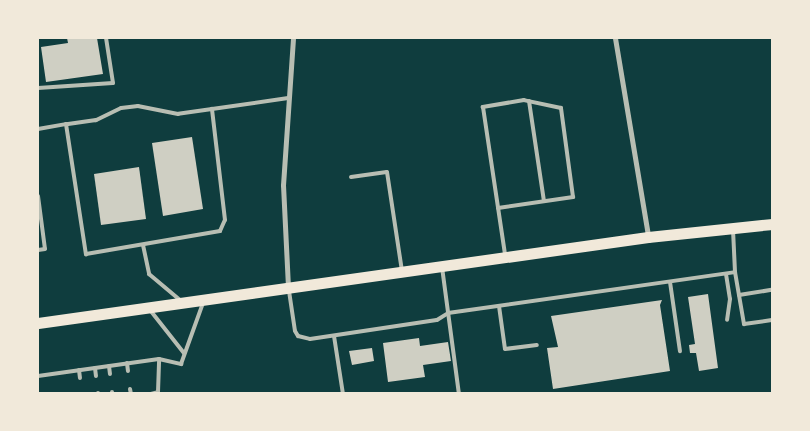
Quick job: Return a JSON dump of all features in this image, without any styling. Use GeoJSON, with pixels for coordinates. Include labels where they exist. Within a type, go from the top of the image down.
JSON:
{"type":"FeatureCollection","features":[{"type":"Feature","properties":{"kind":"main road"},"geometry":{"type":"LineString","coordinates":[[38,323],[648,237],[772,224]]}},
{"type":"Feature","properties":{"kind":"street"},"geometry":{"type":"LineString","coordinates":[[288,288],[283,185],[292,38]]}},
{"type":"Feature","properties":{"kind":"street"},"geometry":{"type":"LineString","coordinates":[[615,38],[648,237]]}},
{"type":"Feature","properties":{"kind":"lane"},"geometry":{"type":"LineString","coordinates":[[38,88],[113,83],[106,38]]}},
{"type":"Feature","properties":{"kind":"lane"},"geometry":{"type":"LineString","coordinates":[[38,129],[96,120],[121,108],[138,106],[178,114],[288,98]]}},
{"type":"Feature","properties":{"kind":"lane"},"geometry":{"type":"LineString","coordinates":[[529,101],[544,201]]}},
{"type":"Feature","properties":{"kind":"lane"},"geometry":{"type":"LineString","coordinates":[[498,208],[573,197],[560,108],[529,101],[483,107],[505,257]]}},
{"type":"Feature","properties":{"kind":"lane"},"geometry":{"type":"LineString","coordinates":[[66,124],[86,254],[214,234],[224,226],[212,109]]}},
{"type":"Feature","properties":{"kind":"lane"},"geometry":{"type":"LineString","coordinates":[[351,177],[387,172],[402,271]]}},
{"type":"Feature","properties":{"kind":"lane"},"geometry":{"type":"LineString","coordinates":[[38,196],[45,249],[38,250]]}},
{"type":"Feature","properties":{"kind":"lane"},"geometry":{"type":"LineString","coordinates":[[733,228],[735,272],[744,324],[772,320]]}},
{"type":"Feature","properties":{"kind":"lane"},"geometry":{"type":"LineString","coordinates":[[143,245],[149,274],[184,303]]}},
{"type":"Feature","properties":{"kind":"lane"},"geometry":{"type":"LineString","coordinates":[[442,265],[459,394]]}},
{"type":"Feature","properties":{"kind":"lane"},"geometry":{"type":"LineString","coordinates":[[288,288],[298,336],[310,339],[437,320],[448,313],[735,272]]}},
{"type":"Feature","properties":{"kind":"lane"},"geometry":{"type":"LineString","coordinates":[[726,274],[730,299],[727,320]]}},
{"type":"Feature","properties":{"kind":"lane"},"geometry":{"type":"LineString","coordinates":[[670,282],[680,351]]}},
{"type":"Feature","properties":{"kind":"lane"},"geometry":{"type":"LineString","coordinates":[[739,295],[772,290]]}},
{"type":"Feature","properties":{"kind":"lane"},"geometry":{"type":"LineString","coordinates":[[38,376],[159,359],[181,364],[198,311],[205,300]]}},
{"type":"Feature","properties":{"kind":"lane"},"geometry":{"type":"LineString","coordinates":[[499,306],[506,349],[537,345]]}},
{"type":"Feature","properties":{"kind":"lane"},"geometry":{"type":"LineString","coordinates":[[148,308],[184,353]]}},
{"type":"Feature","properties":{"kind":"lane"},"geometry":{"type":"LineString","coordinates":[[334,336],[343,394]]}},
{"type":"Feature","properties":{"kind":"lane"},"geometry":{"type":"LineString","coordinates":[[151,394],[158,392],[159,359]]}},
{"type":"Feature","properties":{"kind":"lane"},"geometry":{"type":"LineString","coordinates":[[127,363],[128,371]]}},
{"type":"Feature","properties":{"kind":"lane"},"geometry":{"type":"LineString","coordinates":[[110,366],[110,374]]}},
{"type":"Feature","properties":{"kind":"lane"},"geometry":{"type":"LineString","coordinates":[[95,368],[96,376]]}},
{"type":"Feature","properties":{"kind":"lane"},"geometry":{"type":"LineString","coordinates":[[79,370],[80,378]]}},
{"type":"Feature","properties":{"kind":"lane"},"geometry":{"type":"LineString","coordinates":[[65,372],[66,380]]}},
{"type":"Feature","properties":{"kind":"building"},"geometry":{"type":"Polygon","coordinates":[[[67,38],[97,38],[103,74],[46,82],[41,47],[68,43],[67,38]]]}},
{"type":"Feature","properties":{"kind":"building"},"geometry":{"type":"Polygon","coordinates":[[[192,137],[203,209],[163,216],[152,143],[192,137]]]}},
{"type":"Feature","properties":{"kind":"building"},"geometry":{"type":"Polygon","coordinates":[[[139,167],[146,219],[101,225],[94,174],[139,167]]]}},
{"type":"Feature","properties":{"kind":"building"},"geometry":{"type":"Polygon","coordinates":[[[708,294],[718,368],[699,371],[696,353],[690,353],[689,345],[695,344],[688,297],[708,294]]]}},
{"type":"Feature","properties":{"kind":"building"},"geometry":{"type":"Polygon","coordinates":[[[662,300],[660,305],[670,371],[553,389],[547,348],[558,347],[551,316],[662,300]]]}},
{"type":"Feature","properties":{"kind":"building"},"geometry":{"type":"Polygon","coordinates":[[[419,338],[420,346],[448,342],[451,361],[423,365],[425,377],[388,382],[383,343],[419,338]]]}},
{"type":"Feature","properties":{"kind":"building"},"geometry":{"type":"Polygon","coordinates":[[[372,348],[374,361],[352,365],[349,351],[372,348]]]}}]}
